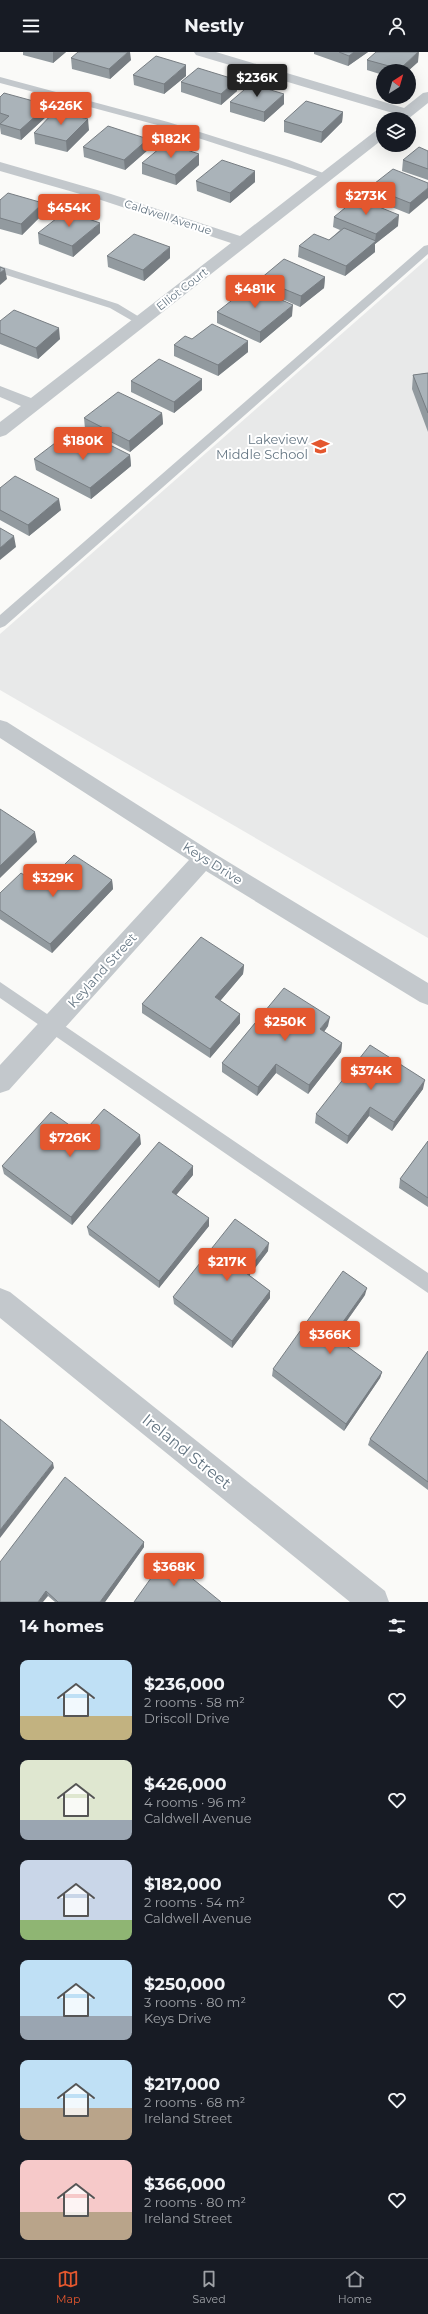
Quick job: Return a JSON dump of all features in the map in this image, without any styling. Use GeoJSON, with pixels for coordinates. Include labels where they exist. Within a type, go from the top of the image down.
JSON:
{"type":"FeatureCollection","features":[{"type":"Feature","properties":{"kind":"street"},"geometry":{"type":"LineString","coordinates":[[201,52],[348,94],[393,112]]}},
{"type":"Feature","properties":{"kind":"street"},"geometry":{"type":"LineString","coordinates":[[408,112],[428,96]]}},
{"type":"Feature","properties":{"kind":"street","name":"Elliot Court"},"geometry":{"type":"LineString","coordinates":[[0,431],[376,137]]}},
{"type":"Feature","properties":{"kind":"street","name":"Caldwell Avenue"},"geometry":{"type":"LineString","coordinates":[[0,166],[106,197],[243,242]]}},
{"type":"Feature","properties":{"kind":"street"},"geometry":{"type":"LineString","coordinates":[[0,391],[33,405]]}},
{"type":"Feature","properties":{"kind":"street","name":"Keys Drive"},"geometry":{"type":"LineString","coordinates":[[0,728],[204,858],[428,995]]}},
{"type":"Feature","properties":{"kind":"street","name":"Keyland Street"},"geometry":{"type":"LineString","coordinates":[[0,1082],[204,858]]}},
{"type":"Feature","properties":{"kind":"street","name":"Ireland Street"},"geometry":{"type":"LineString","coordinates":[[0,1301],[374,1602]]}},
{"type":"Feature","properties":{"kind":"lane"},"geometry":{"type":"LineString","coordinates":[[0,80],[132,114],[237,146],[326,176]]}},
{"type":"Feature","properties":{"kind":"lane"},"geometry":{"type":"LineString","coordinates":[[0,623],[428,248]]}},
{"type":"Feature","properties":{"kind":"lane"},"geometry":{"type":"LineString","coordinates":[[0,269],[114,306],[140,321]]}},
{"type":"Feature","properties":{"kind":"lane"},"geometry":{"type":"LineString","coordinates":[[0,989],[428,1284]]}},
{"type":"Feature","properties":{"kind":"shaded area","name":"Lakeview Middle School"},"geometry":{"type":"Polygon","coordinates":[[[428,258],[428,938],[0,690],[0,634],[428,258]]]}},
{"type":"Feature","properties":{"kind":"building"},"geometry":{"type":"Polygon","coordinates":[[[78,52],[128,52],[109,69],[71,58],[78,52]]]}},
{"type":"Feature","properties":{"kind":"building"},"geometry":{"type":"Polygon","coordinates":[[[339,52],[354,52],[349,56],[339,52]]]}},
{"type":"Feature","properties":{"kind":"building"},"geometry":{"type":"Polygon","coordinates":[[[376,52],[418,52],[405,64],[382,64],[367,60],[376,52]]]}},
{"type":"Feature","properties":{"kind":"building"},"geometry":{"type":"Polygon","coordinates":[[[156,56],[186,65],[164,84],[133,75],[156,56]]]}},
{"type":"Feature","properties":{"kind":"building"},"geometry":{"type":"Polygon","coordinates":[[[198,68],[237,80],[221,94],[181,82],[198,68]]]}},
{"type":"Feature","properties":{"kind":"building"},"geometry":{"type":"Polygon","coordinates":[[[251,84],[284,94],[264,112],[230,102],[251,84]]]}},
{"type":"Feature","properties":{"kind":"building"},"geometry":{"type":"Polygon","coordinates":[[[4,93],[48,105],[20,130],[0,124],[9,116],[0,113],[0,97],[4,93]]]}},
{"type":"Feature","properties":{"kind":"building"},"geometry":{"type":"Polygon","coordinates":[[[306,101],[343,112],[322,132],[284,121],[306,101]]]}},
{"type":"Feature","properties":{"kind":"building"},"geometry":{"type":"Polygon","coordinates":[[[55,111],[88,119],[66,141],[34,133],[55,111]]]}},
{"type":"Feature","properties":{"kind":"building"},"geometry":{"type":"Polygon","coordinates":[[[108,126],[148,139],[124,160],[83,147],[108,126]]]}},
{"type":"Feature","properties":{"kind":"building"},"geometry":{"type":"Polygon","coordinates":[[[166,143],[199,154],[175,175],[142,163],[166,143]]]}},
{"type":"Feature","properties":{"kind":"building"},"geometry":{"type":"Polygon","coordinates":[[[419,147],[428,151],[428,169],[403,160],[413,152],[416,152],[416,149],[419,147]]]}},
{"type":"Feature","properties":{"kind":"building"},"geometry":{"type":"Polygon","coordinates":[[[222,160],[255,171],[230,193],[196,181],[222,160]]]}},
{"type":"Feature","properties":{"kind":"building"},"geometry":{"type":"Polygon","coordinates":[[[393,169],[428,183],[428,188],[410,203],[370,187],[393,169]]]}},
{"type":"Feature","properties":{"kind":"building"},"geometry":{"type":"Polygon","coordinates":[[[8,193],[43,203],[21,224],[0,218],[0,200],[8,193]]]}},
{"type":"Feature","properties":{"kind":"building"},"geometry":{"type":"Polygon","coordinates":[[[357,198],[399,215],[376,234],[334,217],[357,198]]]}},
{"type":"Feature","properties":{"kind":"building"},"geometry":{"type":"Polygon","coordinates":[[[66,211],[100,223],[72,246],[38,233],[66,211]]]}},
{"type":"Feature","properties":{"kind":"building"},"geometry":{"type":"Polygon","coordinates":[[[344,228],[376,241],[346,266],[299,246],[314,234],[329,240],[344,228]]]}},
{"type":"Feature","properties":{"kind":"building"},"geometry":{"type":"Polygon","coordinates":[[[134,234],[170,247],[143,270],[107,256],[134,234]]]}},
{"type":"Feature","properties":{"kind":"building"},"geometry":{"type":"Polygon","coordinates":[[[284,259],[325,277],[301,296],[260,279],[284,259]]]}},
{"type":"Feature","properties":{"kind":"building"},"geometry":{"type":"Polygon","coordinates":[[[0,267],[5,269],[0,273],[0,267]]]}},
{"type":"Feature","properties":{"kind":"building"},"geometry":{"type":"Polygon","coordinates":[[[250,286],[293,305],[260,332],[217,312],[250,286]]]}},
{"type":"Feature","properties":{"kind":"building"},"geometry":{"type":"Polygon","coordinates":[[[14,310],[59,328],[36,348],[0,333],[0,321],[14,310]]]}},
{"type":"Feature","properties":{"kind":"building"},"geometry":{"type":"Polygon","coordinates":[[[212,324],[248,341],[218,365],[174,345],[185,336],[192,339],[212,324]]]}},
{"type":"Feature","properties":{"kind":"building"},"geometry":{"type":"Polygon","coordinates":[[[159,359],[202,379],[174,402],[131,381],[159,359]]]}},
{"type":"Feature","properties":{"kind":"building"},"geometry":{"type":"Polygon","coordinates":[[[428,373],[428,413],[413,375],[428,373]]]}},
{"type":"Feature","properties":{"kind":"building"},"geometry":{"type":"Polygon","coordinates":[[[118,392],[162,413],[129,441],[84,418],[118,392]]]}},
{"type":"Feature","properties":{"kind":"building"},"geometry":{"type":"Polygon","coordinates":[[[59,440],[84,453],[100,440],[130,455],[90,488],[34,459],[59,440]]]}},
{"type":"Feature","properties":{"kind":"building"},"geometry":{"type":"Polygon","coordinates":[[[15,476],[59,499],[28,525],[0,510],[0,488],[15,476]]]}},
{"type":"Feature","properties":{"kind":"building"},"geometry":{"type":"Polygon","coordinates":[[[0,528],[14,536],[0,548],[0,528]]]}},
{"type":"Feature","properties":{"kind":"building"},"geometry":{"type":"Polygon","coordinates":[[[0,809],[35,832],[0,866],[0,809]]]}},
{"type":"Feature","properties":{"kind":"building"},"geometry":{"type":"Polygon","coordinates":[[[74,855],[112,880],[50,944],[0,910],[0,893],[21,873],[42,887],[74,855]]]}},
{"type":"Feature","properties":{"kind":"building"},"geometry":{"type":"Polygon","coordinates":[[[201,937],[244,965],[215,997],[240,1014],[210,1049],[142,1004],[201,937]]]}},
{"type":"Feature","properties":{"kind":"building"},"geometry":{"type":"Polygon","coordinates":[[[284,988],[330,1017],[320,1029],[342,1043],[309,1085],[276,1064],[258,1087],[222,1063],[284,988]]]}},
{"type":"Feature","properties":{"kind":"building"},"geometry":{"type":"Polygon","coordinates":[[[370,1045],[425,1080],[394,1122],[370,1107],[348,1136],[316,1114],[370,1045]]]}},
{"type":"Feature","properties":{"kind":"building"},"geometry":{"type":"Polygon","coordinates":[[[104,1109],[140,1135],[71,1217],[2,1166],[51,1112],[82,1134],[104,1109]]]}},
{"type":"Feature","properties":{"kind":"building"},"geometry":{"type":"Polygon","coordinates":[[[428,1141],[428,1198],[400,1179],[428,1141]]]}},
{"type":"Feature","properties":{"kind":"building"},"geometry":{"type":"Polygon","coordinates":[[[159,1142],[193,1166],[172,1192],[209,1218],[159,1281],[87,1227],[159,1142]]]}},
{"type":"Feature","properties":{"kind":"building"},"geometry":{"type":"Polygon","coordinates":[[[235,1219],[269,1243],[246,1273],[270,1291],[232,1341],[173,1297],[235,1219]]]}},
{"type":"Feature","properties":{"kind":"building"},"geometry":{"type":"Polygon","coordinates":[[[343,1271],[367,1288],[333,1336],[382,1372],[346,1424],[273,1369],[343,1271]]]}},
{"type":"Feature","properties":{"kind":"building"},"geometry":{"type":"Polygon","coordinates":[[[428,1351],[428,1482],[370,1439],[428,1351]]]}},
{"type":"Feature","properties":{"kind":"building"},"geometry":{"type":"Polygon","coordinates":[[[0,1419],[53,1463],[0,1530],[0,1419]]]}},
{"type":"Feature","properties":{"kind":"building"},"geometry":{"type":"Polygon","coordinates":[[[65,1477],[144,1542],[100,1602],[58,1602],[46,1591],[38,1602],[0,1602],[0,1562],[65,1477]]]}},
{"type":"Feature","properties":{"kind":"building"},"geometry":{"type":"Polygon","coordinates":[[[166,1557],[221,1602],[134,1602],[166,1557]]]}},
{"type":"Feature","properties":{"kind":"place","name":"Lakeview Middle School"},"geometry":{"type":"Point","coordinates":[321,446]}}]}
